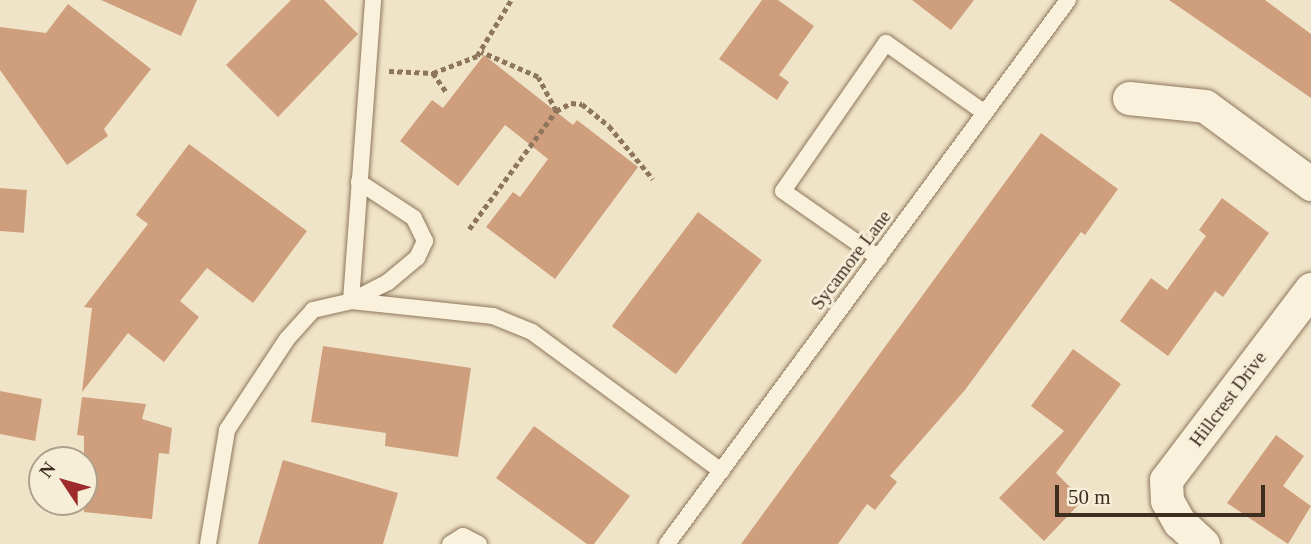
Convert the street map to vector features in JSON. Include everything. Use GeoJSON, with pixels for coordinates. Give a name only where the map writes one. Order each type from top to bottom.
{"type":"FeatureCollection","features":[{"type":"Feature","properties":{"kind":"street"},"geometry":{"type":"LineString","coordinates":[[1129,98],[1205,106],[1311,184]]}},
{"type":"Feature","properties":{"kind":"street","name":"Hillcrest Drive"},"geometry":{"type":"LineString","coordinates":[[1203,544],[1178,522],[1167,500],[1166,480],[1311,289]]}},
{"type":"Feature","properties":{"kind":"lane"},"geometry":{"type":"LineString","coordinates":[[351,301],[373,0]]}},
{"type":"Feature","properties":{"kind":"lane","name":"Sycamore Lane"},"geometry":{"type":"LineString","coordinates":[[667,544],[1069,0]]}},
{"type":"Feature","properties":{"kind":"lane"},"geometry":{"type":"LineString","coordinates":[[878,258],[783,191],[886,43],[985,113]]}},
{"type":"Feature","properties":{"kind":"lane"},"geometry":{"type":"LineString","coordinates":[[208,544],[227,430],[287,339],[313,310],[351,301],[388,282],[417,258],[425,240],[414,218],[359,181]]}},
{"type":"Feature","properties":{"kind":"lane"},"geometry":{"type":"LineString","coordinates":[[351,301],[493,316],[532,332],[720,471]]}},
{"type":"Feature","properties":{"kind":"lane"},"geometry":{"type":"LineString","coordinates":[[450,544],[463,536],[479,544]]}},
{"type":"Feature","properties":{"kind":"path"},"geometry":{"type":"LineString","coordinates":[[368,71],[433,73],[481,52],[512,0]]}},
{"type":"Feature","properties":{"kind":"path"},"geometry":{"type":"LineString","coordinates":[[481,52],[538,77],[556,111]]}},
{"type":"Feature","properties":{"kind":"path"},"geometry":{"type":"LineString","coordinates":[[433,73],[447,93]]}},
{"type":"Feature","properties":{"kind":"path"},"geometry":{"type":"LineString","coordinates":[[469,229],[556,111],[571,103],[582,104],[609,125],[653,179]]}},
{"type":"Feature","properties":{"kind":"building"},"geometry":{"type":"Polygon","coordinates":[[[101,0],[197,0],[181,36],[101,0]]]}},
{"type":"Feature","properties":{"kind":"building"},"geometry":{"type":"Polygon","coordinates":[[[291,0],[324,0],[358,34],[278,117],[226,65],[291,0]]]}},
{"type":"Feature","properties":{"kind":"building"},"geometry":{"type":"Polygon","coordinates":[[[762,0],[778,0],[814,26],[779,75],[789,82],[777,100],[719,59],[762,0]]]}},
{"type":"Feature","properties":{"kind":"building"},"geometry":{"type":"Polygon","coordinates":[[[912,0],[974,0],[951,30],[912,0]]]}},
{"type":"Feature","properties":{"kind":"building"},"geometry":{"type":"Polygon","coordinates":[[[1169,0],[1265,0],[1311,34],[1311,98],[1169,0]]]}},
{"type":"Feature","properties":{"kind":"building"},"geometry":{"type":"Polygon","coordinates":[[[68,4],[151,69],[104,129],[108,136],[67,165],[0,70],[0,27],[46,33],[68,4]]]}},
{"type":"Feature","properties":{"kind":"building"},"geometry":{"type":"Polygon","coordinates":[[[484,55],[573,125],[577,120],[638,167],[555,279],[486,227],[513,192],[520,197],[548,159],[505,125],[458,186],[400,141],[432,100],[443,108],[484,55]]]}},
{"type":"Feature","properties":{"kind":"building"},"geometry":{"type":"Polygon","coordinates":[[[1041,133],[1118,189],[1085,235],[1081,232],[965,390],[890,476],[897,482],[875,510],[867,504],[838,544],[741,544],[1041,133]]]}},
{"type":"Feature","properties":{"kind":"building"},"geometry":{"type":"Polygon","coordinates":[[[189,144],[307,231],[253,303],[207,268],[180,301],[199,317],[164,362],[128,333],[82,392],[92,308],[84,307],[148,224],[136,215],[189,144]]]}},
{"type":"Feature","properties":{"kind":"building"},"geometry":{"type":"Polygon","coordinates":[[[0,188],[27,190],[24,233],[0,231],[0,188]]]}},
{"type":"Feature","properties":{"kind":"building"},"geometry":{"type":"Polygon","coordinates":[[[1222,198],[1269,233],[1223,297],[1215,291],[1168,356],[1120,321],[1151,278],[1167,290],[1206,236],[1199,230],[1222,198]]]}},
{"type":"Feature","properties":{"kind":"building"},"geometry":{"type":"Polygon","coordinates":[[[698,212],[762,260],[676,374],[612,326],[698,212]]]}},
{"type":"Feature","properties":{"kind":"building"},"geometry":{"type":"Polygon","coordinates":[[[323,346],[471,368],[458,457],[385,446],[386,433],[311,422],[323,346]]]}},
{"type":"Feature","properties":{"kind":"building"},"geometry":{"type":"Polygon","coordinates":[[[1073,349],[1121,384],[1056,473],[1083,500],[1044,541],[999,498],[1064,431],[1031,406],[1073,349]]]}},
{"type":"Feature","properties":{"kind":"building"},"geometry":{"type":"Polygon","coordinates":[[[0,391],[42,399],[35,441],[0,434],[0,391]]]}},
{"type":"Feature","properties":{"kind":"building"},"geometry":{"type":"Polygon","coordinates":[[[82,397],[146,404],[142,419],[172,428],[169,454],[159,453],[152,519],[98,513],[98,446],[84,446],[84,436],[77,435],[82,397]]]}},
{"type":"Feature","properties":{"kind":"building"},"geometry":{"type":"Polygon","coordinates":[[[534,426],[630,496],[594,544],[587,544],[496,478],[534,426]]]}},
{"type":"Feature","properties":{"kind":"building"},"geometry":{"type":"Polygon","coordinates":[[[1276,435],[1304,456],[1283,486],[1311,506],[1288,544],[1227,503],[1276,435]]]}},
{"type":"Feature","properties":{"kind":"building"},"geometry":{"type":"Polygon","coordinates":[[[283,460],[398,493],[383,544],[258,544],[283,460]]]}}]}
